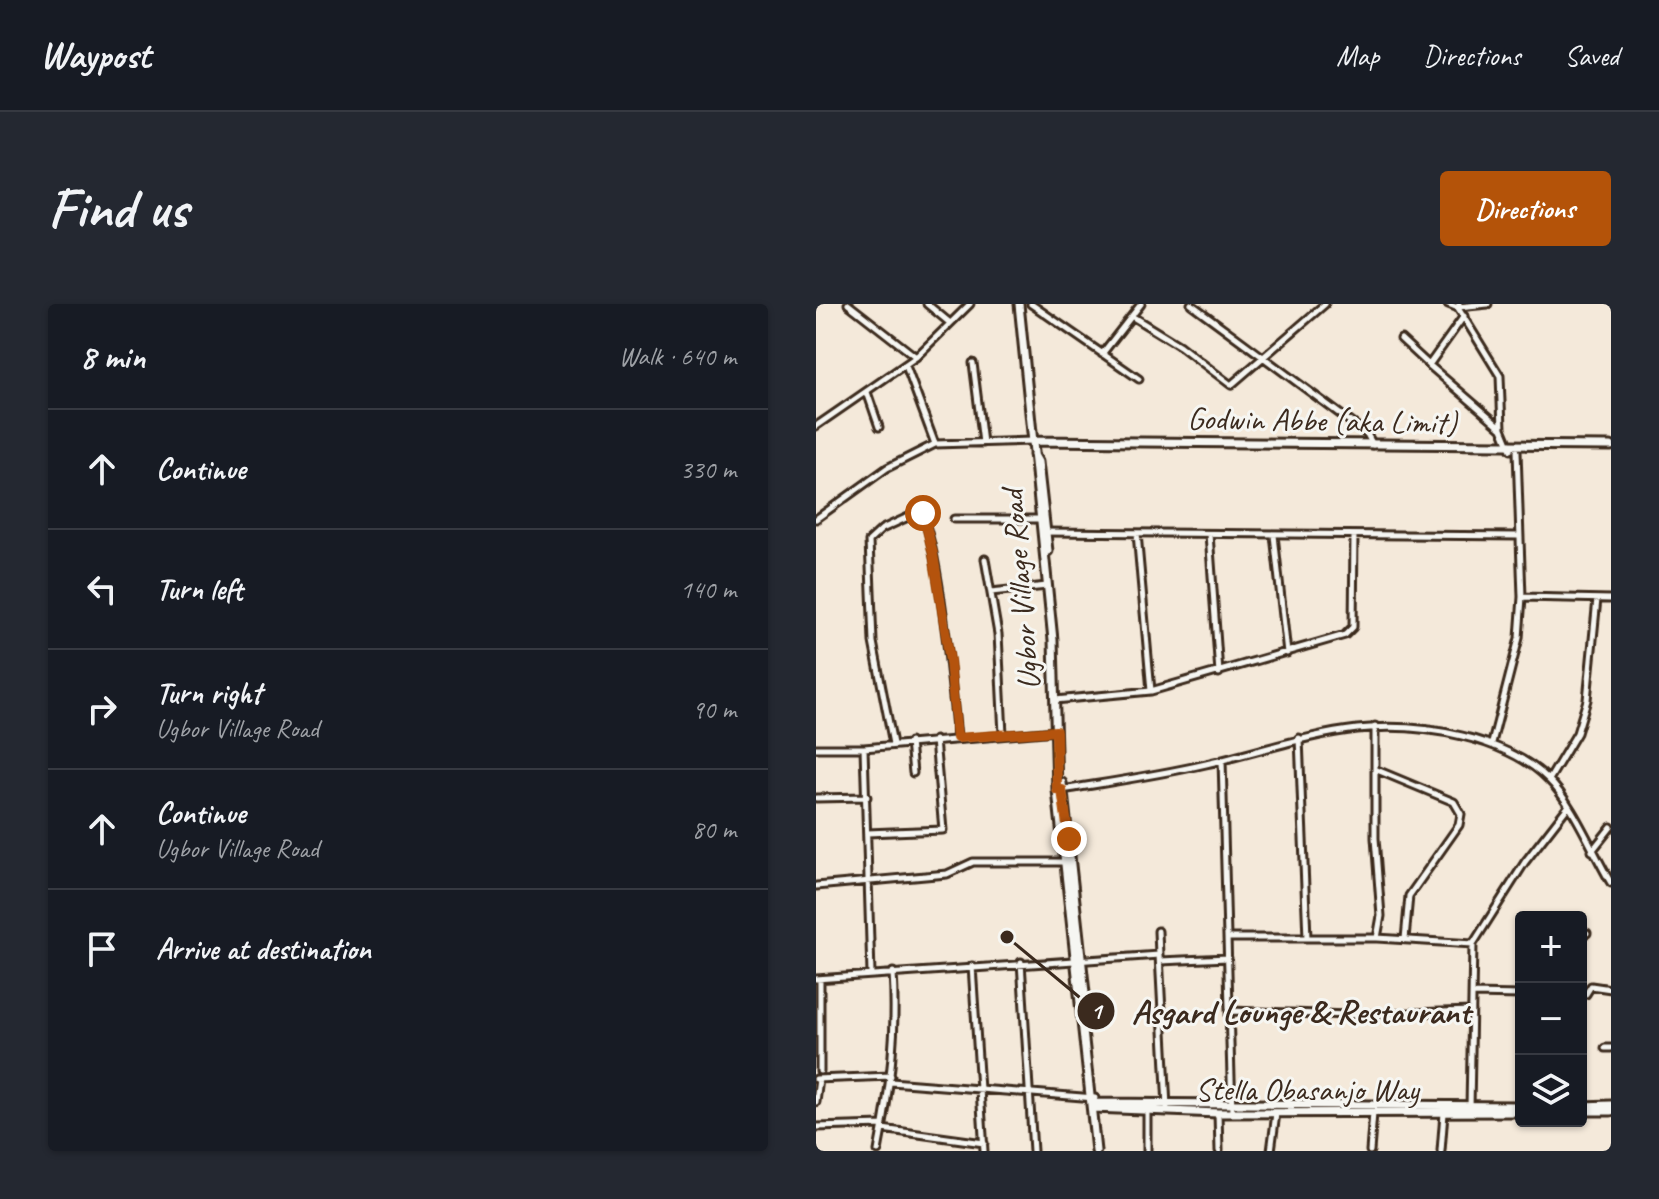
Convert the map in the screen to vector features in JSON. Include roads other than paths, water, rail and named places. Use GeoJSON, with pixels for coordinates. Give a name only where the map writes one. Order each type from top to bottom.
{"type":"FeatureCollection","features":[{"type":"Feature","properties":{"kind":"street"},"geometry":{"type":"LineString","coordinates":[[848,304],[916,357]]}},
{"type":"Feature","properties":{"kind":"street"},"geometry":{"type":"LineString","coordinates":[[927,304],[950,323]]}},
{"type":"Feature","properties":{"kind":"street"},"geometry":{"type":"LineString","coordinates":[[816,425],[906,366],[970,304]]}},
{"type":"Feature","properties":{"kind":"street","name":"Ugbor Village Road"},"geometry":{"type":"LineString","coordinates":[[1019,304],[1040,519],[1044,532],[1058,700],[1056,731],[1064,862],[1079,959]]}},
{"type":"Feature","properties":{"kind":"street"},"geometry":{"type":"LineString","coordinates":[[1031,304],[1139,379]]}},
{"type":"Feature","properties":{"kind":"street"},"geometry":{"type":"LineString","coordinates":[[1102,354],[1141,304]]}},
{"type":"Feature","properties":{"kind":"street"},"geometry":{"type":"LineString","coordinates":[[1191,304],[1367,434],[1373,445]]}},
{"type":"Feature","properties":{"kind":"street"},"geometry":{"type":"LineString","coordinates":[[1133,317],[1180,346],[1227,384],[1234,384],[1261,356],[1325,304]]}},
{"type":"Feature","properties":{"kind":"street"},"geometry":{"type":"LineString","coordinates":[[1448,304],[1458,307],[1488,304]]}},
{"type":"Feature","properties":{"kind":"street"},"geometry":{"type":"LineString","coordinates":[[1458,307],[1500,376],[1502,428],[1512,449],[1519,536],[1522,597],[1519,638],[1492,743]]}},
{"type":"Feature","properties":{"kind":"street"},"geometry":{"type":"LineString","coordinates":[[1429,365],[1464,316]]}},
{"type":"Feature","properties":{"kind":"street"},"geometry":{"type":"LineString","coordinates":[[1401,339],[1502,428]]}},
{"type":"Feature","properties":{"kind":"street"},"geometry":{"type":"LineString","coordinates":[[973,363],[983,443]]}},
{"type":"Feature","properties":{"kind":"street"},"geometry":{"type":"LineString","coordinates":[[906,366],[935,444]]}},
{"type":"Feature","properties":{"kind":"street"},"geometry":{"type":"LineString","coordinates":[[867,392],[879,427]]}},
{"type":"Feature","properties":{"kind":"street"},"geometry":{"type":"LineString","coordinates":[[816,519],[887,468],[935,444],[983,443],[1033,447]]}},
{"type":"Feature","properties":{"kind":"street","name":"Godwin Abbe (aka Limit)"},"geometry":{"type":"LineString","coordinates":[[1033,447],[1373,445],[1611,448]]}},
{"type":"Feature","properties":{"kind":"street","name":"Ugbor Village Road"},"geometry":{"type":"LineString","coordinates":[[1033,447],[1038,462],[1058,700],[1059,790],[1094,1103],[1096,1151]]}},
{"type":"Feature","properties":{"kind":"street"},"geometry":{"type":"LineString","coordinates":[[893,744],[873,642],[869,541],[882,529],[919,512],[925,517],[933,554],[957,738]]}},
{"type":"Feature","properties":{"kind":"street"},"geometry":{"type":"LineString","coordinates":[[954,519],[1040,519]]}},
{"type":"Feature","properties":{"kind":"street"},"geometry":{"type":"LineString","coordinates":[[1044,532],[1519,536]]}},
{"type":"Feature","properties":{"kind":"street"},"geometry":{"type":"LineString","coordinates":[[1137,532],[1151,691]]}},
{"type":"Feature","properties":{"kind":"street"},"geometry":{"type":"LineString","coordinates":[[1209,534],[1219,673]]}},
{"type":"Feature","properties":{"kind":"street"},"geometry":{"type":"LineString","coordinates":[[1274,535],[1287,653]]}},
{"type":"Feature","properties":{"kind":"street"},"geometry":{"type":"LineString","coordinates":[[1058,700],[1151,691],[1287,653],[1351,631],[1354,536]]}},
{"type":"Feature","properties":{"kind":"street"},"geometry":{"type":"LineString","coordinates":[[985,559],[998,634],[1003,735]]}},
{"type":"Feature","properties":{"kind":"street"},"geometry":{"type":"LineString","coordinates":[[991,592],[1047,586]]}},
{"type":"Feature","properties":{"kind":"street"},"geometry":{"type":"LineString","coordinates":[[1522,597],[1611,599]]}},
{"type":"Feature","properties":{"kind":"street"},"geometry":{"type":"LineString","coordinates":[[1549,780],[1577,733],[1587,700],[1597,599]]}},
{"type":"Feature","properties":{"kind":"street"},"geometry":{"type":"LineString","coordinates":[[1375,726],[1375,838],[1381,924],[1377,938]]}},
{"type":"Feature","properties":{"kind":"street"},"geometry":{"type":"LineString","coordinates":[[1059,790],[1222,760],[1299,738],[1375,726],[1432,729],[1492,743],[1549,780],[1611,883]]}},
{"type":"Feature","properties":{"kind":"street"},"geometry":{"type":"LineString","coordinates":[[816,748],[864,748],[1056,731]]}},
{"type":"Feature","properties":{"kind":"street"},"geometry":{"type":"LineString","coordinates":[[1299,738],[1307,938]]}},
{"type":"Feature","properties":{"kind":"street"},"geometry":{"type":"LineString","coordinates":[[867,833],[943,830],[935,740]]}},
{"type":"Feature","properties":{"kind":"street"},"geometry":{"type":"LineString","coordinates":[[910,742],[913,773]]}},
{"type":"Feature","properties":{"kind":"street"},"geometry":{"type":"LineString","coordinates":[[864,748],[871,974]]}},
{"type":"Feature","properties":{"kind":"street"},"geometry":{"type":"LineString","coordinates":[[1222,760],[1232,1109]]}},
{"type":"Feature","properties":{"kind":"street"},"geometry":{"type":"LineString","coordinates":[[1377,770],[1454,802],[1461,814],[1459,825],[1409,896],[1405,939]]}},
{"type":"Feature","properties":{"kind":"street"},"geometry":{"type":"LineString","coordinates":[[816,798],[867,797]]}},
{"type":"Feature","properties":{"kind":"street"},"geometry":{"type":"LineString","coordinates":[[1470,1109],[1473,944],[1525,862],[1567,808]]}},
{"type":"Feature","properties":{"kind":"street"},"geometry":{"type":"LineString","coordinates":[[1592,851],[1611,827]]}},
{"type":"Feature","properties":{"kind":"street"},"geometry":{"type":"LineString","coordinates":[[816,886],[947,874],[973,862],[1064,862]]}},
{"type":"Feature","properties":{"kind":"street"},"geometry":{"type":"LineString","coordinates":[[1158,931],[1167,1108],[1470,1109],[1515,1106]]}},
{"type":"Feature","properties":{"kind":"street"},"geometry":{"type":"LineString","coordinates":[[1227,938],[1377,938],[1473,944]]}},
{"type":"Feature","properties":{"kind":"street"},"geometry":{"type":"LineString","coordinates":[[820,1071],[818,979],[1079,959],[1228,958]]}},
{"type":"Feature","properties":{"kind":"street"},"geometry":{"type":"LineString","coordinates":[[1021,962],[1033,1151]]}},
{"type":"Feature","properties":{"kind":"street"},"geometry":{"type":"LineString","coordinates":[[972,966],[984,1151]]}},
{"type":"Feature","properties":{"kind":"street"},"geometry":{"type":"LineString","coordinates":[[878,1151],[891,1079],[896,1021],[893,972]]}},
{"type":"Feature","properties":{"kind":"street"},"geometry":{"type":"LineString","coordinates":[[1587,992],[1591,986],[1611,989]]}},
{"type":"Feature","properties":{"kind":"street"},"geometry":{"type":"LineString","coordinates":[[1472,994],[1515,995]]}},
{"type":"Feature","properties":{"kind":"street"},"geometry":{"type":"LineString","coordinates":[[1230,1011],[1350,1015],[1472,1011]]}},
{"type":"Feature","properties":{"kind":"street"},"geometry":{"type":"LineString","coordinates":[[816,1102],[818,1079],[891,1079],[979,1090],[1028,1091],[1094,1103]]}},
{"type":"Feature","properties":{"kind":"street","name":"Stella Obasanjo Way"},"geometry":{"type":"LineString","coordinates":[[1094,1103],[1218,1113],[1232,1109],[1276,1113],[1444,1113],[1470,1109],[1515,1112]]}},
{"type":"Feature","properties":{"kind":"street"},"geometry":{"type":"LineString","coordinates":[[1147,1108],[1147,1151]]}},
{"type":"Feature","properties":{"kind":"street"},"geometry":{"type":"LineString","coordinates":[[1587,1108],[1611,1108]]}},
{"type":"Feature","properties":{"kind":"street"},"geometry":{"type":"LineString","coordinates":[[1218,1113],[1219,1151]]}},
{"type":"Feature","properties":{"kind":"street"},"geometry":{"type":"LineString","coordinates":[[1271,1151],[1276,1113]]}},
{"type":"Feature","properties":{"kind":"street"},"geometry":{"type":"LineString","coordinates":[[1370,1151],[1373,1113]]}},
{"type":"Feature","properties":{"kind":"street"},"geometry":{"type":"LineString","coordinates":[[1441,1151],[1444,1113]]}},
{"type":"Feature","properties":{"kind":"street"},"geometry":{"type":"LineString","coordinates":[[816,1127],[883,1127],[984,1143]]}},
{"type":"Feature","properties":{"kind":"place","name":"Asgard Lounge & Restaurant"},"geometry":{"type":"Point","coordinates":[1007,937]}}]}
